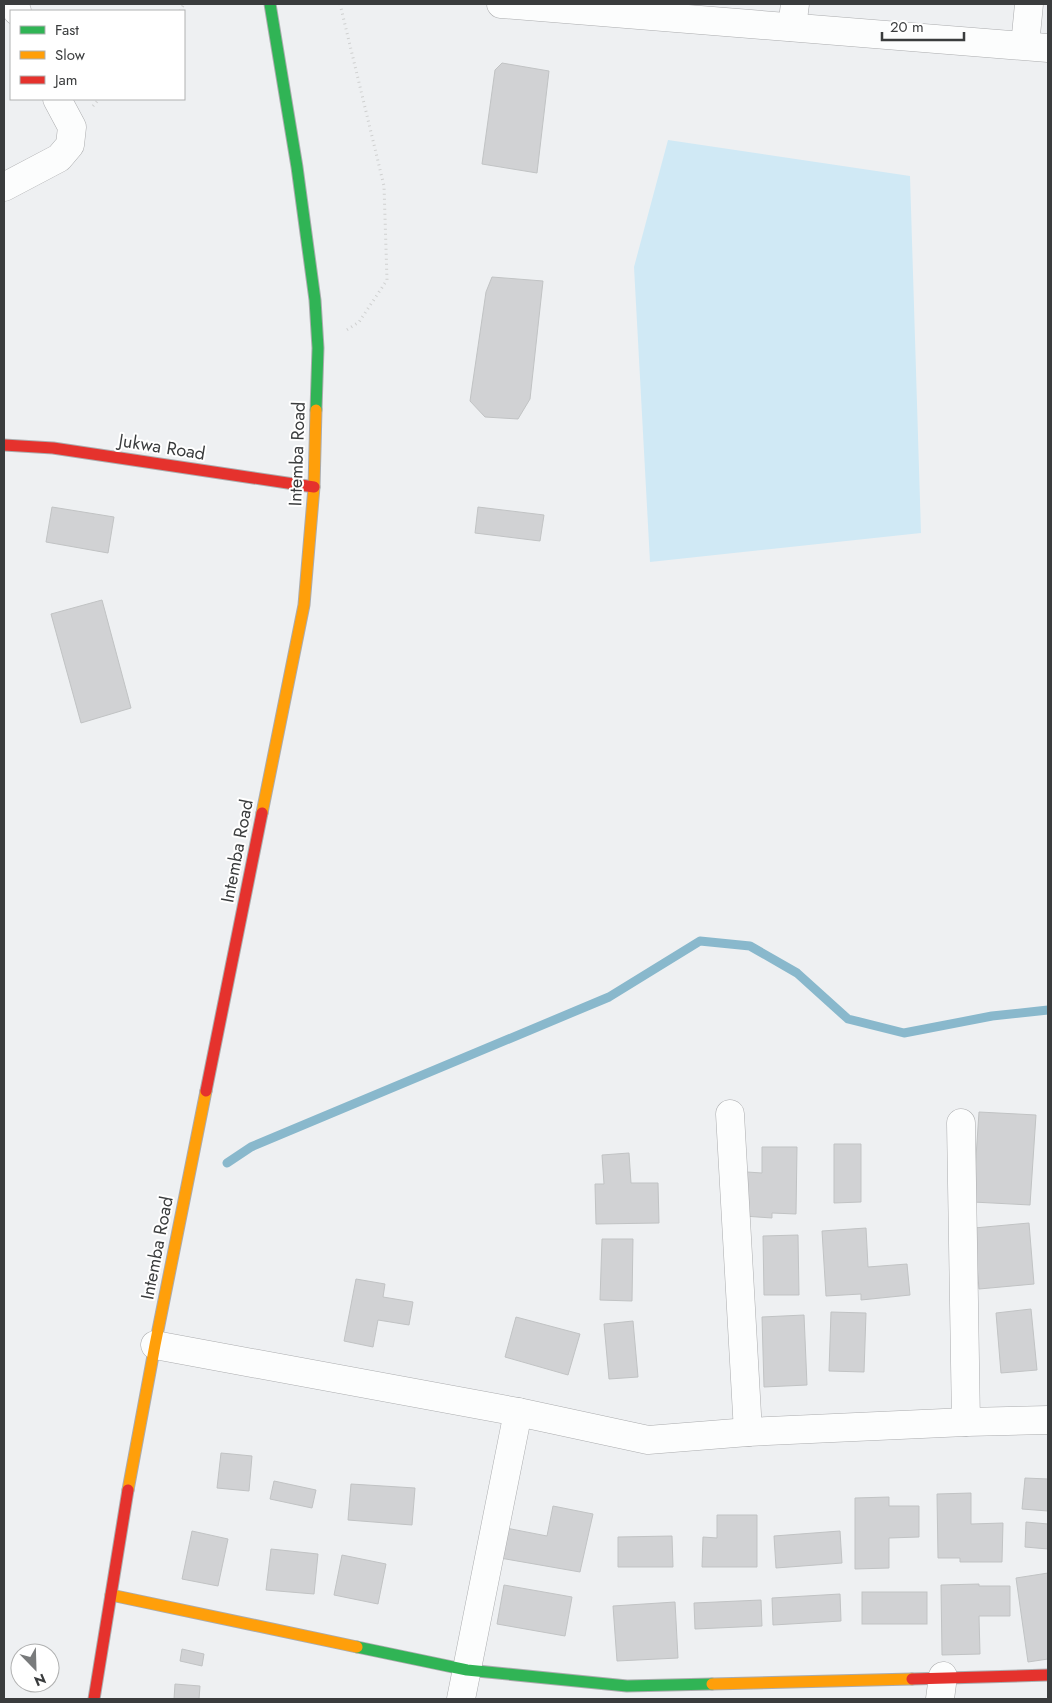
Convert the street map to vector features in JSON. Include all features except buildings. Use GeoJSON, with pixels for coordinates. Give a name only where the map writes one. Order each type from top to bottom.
{"type":"FeatureCollection","features":[{"type":"Feature","properties":{"kind":"street","name":"Intemba Road"},"geometry":{"type":"LineString","coordinates":[[94,1699],[155,1346],[304,605],[314,487],[318,348],[315,300],[297,167],[270,4]]}},
{"type":"Feature","properties":{"kind":"street"},"geometry":{"type":"LineString","coordinates":[[501,4],[794,15],[1037,47],[1029,4]]}},
{"type":"Feature","properties":{"kind":"street"},"geometry":{"type":"LineString","coordinates":[[4,187],[59,158],[70,145],[72,127],[58,100]]}},
{"type":"Feature","properties":{"kind":"street","name":"Jukwa Road"},"geometry":{"type":"LineString","coordinates":[[4,445],[53,448],[314,487]]}},
{"type":"Feature","properties":{"kind":"street"},"geometry":{"type":"LineString","coordinates":[[730,1114],[748,1432]]}},
{"type":"Feature","properties":{"kind":"street"},"geometry":{"type":"LineString","coordinates":[[961,1123],[966,1422]]}},
{"type":"Feature","properties":{"kind":"street"},"geometry":{"type":"LineString","coordinates":[[155,1346],[518,1412],[648,1440],[748,1432],[1048,1420]]}},
{"type":"Feature","properties":{"kind":"street"},"geometry":{"type":"LineString","coordinates":[[461,1699],[518,1412]]}},
{"type":"Feature","properties":{"kind":"street"},"geometry":{"type":"LineString","coordinates":[[111,1595],[467,1670],[628,1686],[703,1691],[941,1688],[1048,1675]]}},
{"type":"Feature","properties":{"kind":"path"},"geometry":{"type":"LineString","coordinates":[[318,348],[359,322],[387,280],[384,186],[340,4]]}},
{"type":"Feature","properties":{"kind":"shaded area"},"geometry":{"type":"Polygon","coordinates":[[[668,140],[910,176],[921,533],[650,562],[634,267],[668,140]]]}},
{"type":"Feature","properties":{"kind":"waterway"},"geometry":{"type":"LineString","coordinates":[[227,1163],[251,1147],[609,997],[700,941],[750,946],[797,973],[848,1019],[904,1033],[992,1016],[1048,1010]]}},
{"type":"Feature","properties":{"kind":"traffic: fast"},"geometry":{"type":"LineString","coordinates":[[270,4],[297,167],[315,300],[318,348],[316,410]]}},
{"type":"Feature","properties":{"kind":"traffic: fast"},"geometry":{"type":"LineString","coordinates":[[357,1647],[467,1670],[627,1686],[712,1684]]}},
{"type":"Feature","properties":{"kind":"traffic: slow"},"geometry":{"type":"LineString","coordinates":[[262,813],[304,605],[314,487],[316,410]]}},
{"type":"Feature","properties":{"kind":"traffic: slow"},"geometry":{"type":"LineString","coordinates":[[128,1490],[206,1091]]}},
{"type":"Feature","properties":{"kind":"traffic: slow"},"geometry":{"type":"LineString","coordinates":[[111,1595],[357,1647]]}},
{"type":"Feature","properties":{"kind":"traffic: slow"},"geometry":{"type":"LineString","coordinates":[[712,1684],[912,1679]]}},
{"type":"Feature","properties":{"kind":"traffic: jam"},"geometry":{"type":"LineString","coordinates":[[4,445],[53,448],[314,487]]}},
{"type":"Feature","properties":{"kind":"traffic: jam"},"geometry":{"type":"LineString","coordinates":[[206,1091],[262,813]]}},
{"type":"Feature","properties":{"kind":"traffic: jam"},"geometry":{"type":"LineString","coordinates":[[94,1699],[128,1490]]}},
{"type":"Feature","properties":{"kind":"traffic: jam"},"geometry":{"type":"LineString","coordinates":[[912,1679],[1048,1675]]}}]}
